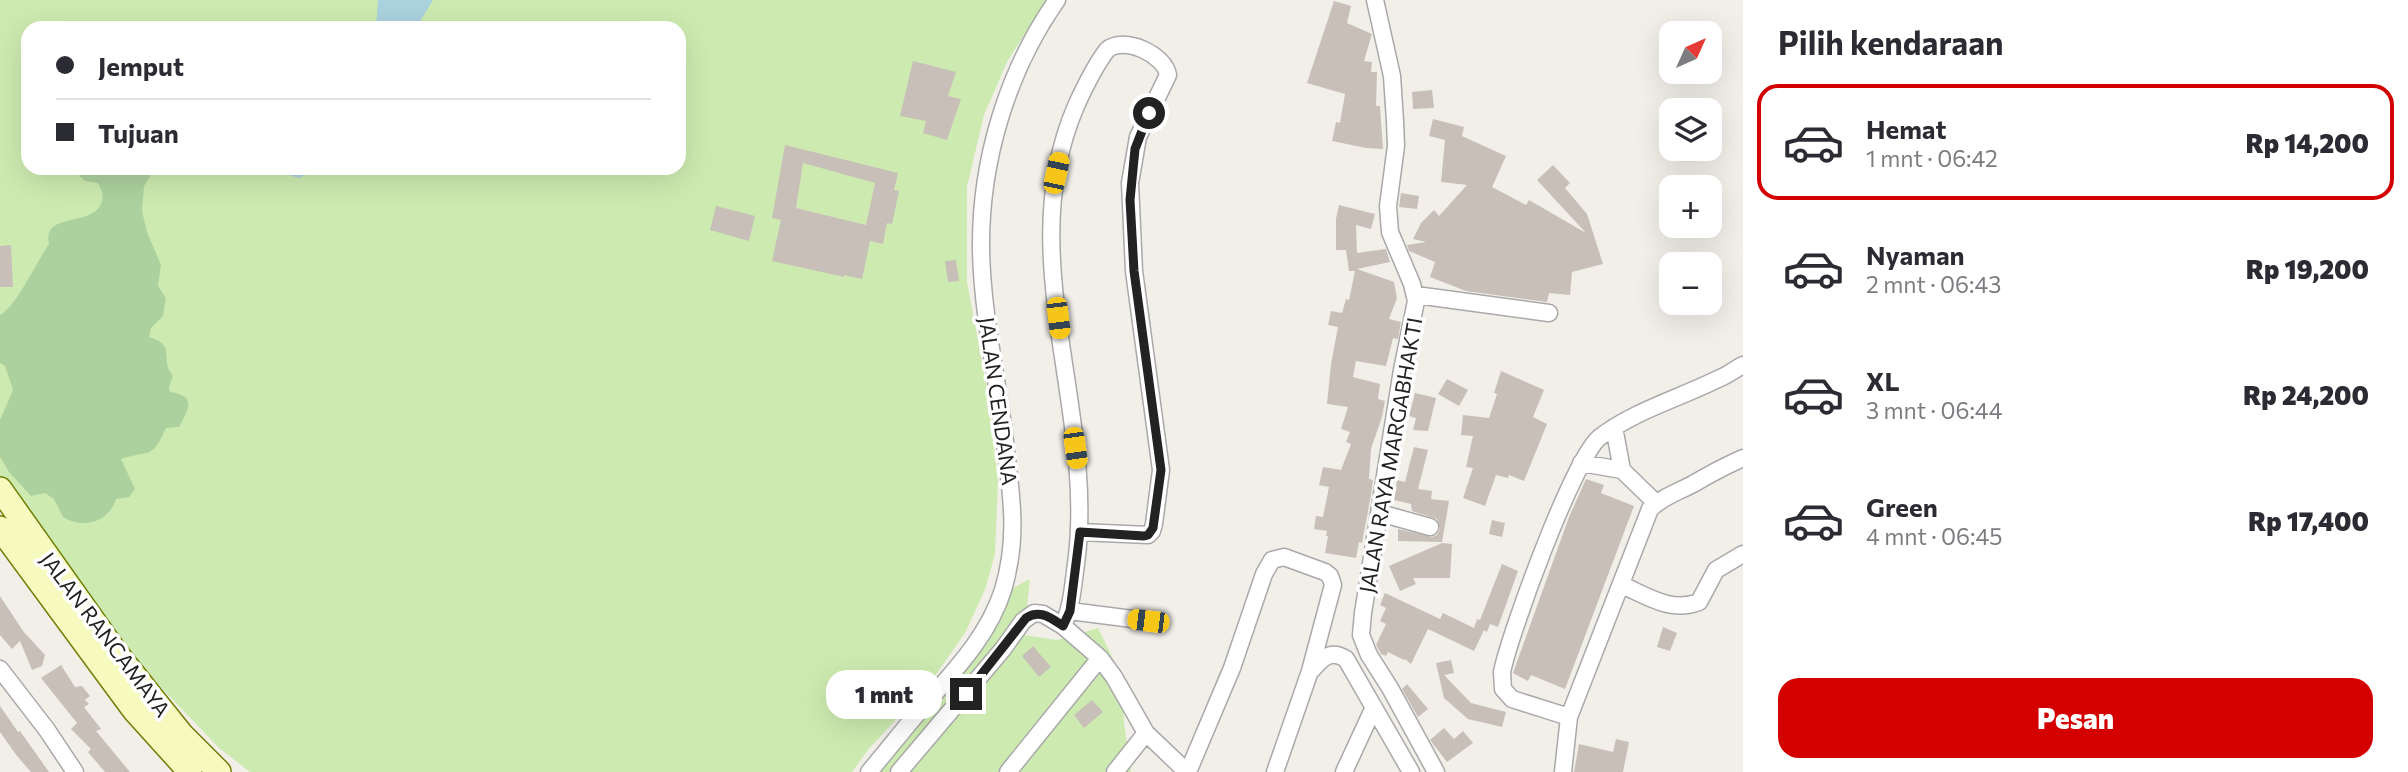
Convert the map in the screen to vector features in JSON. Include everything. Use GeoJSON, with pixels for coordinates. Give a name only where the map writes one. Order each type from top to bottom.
{"type":"FeatureCollection","features":[{"type":"Feature","properties":{"kind":"street","name":"JALAN CENDANA"},"geometry":{"type":"LineString","coordinates":[[869,772],[961,664],[986,626],[1004,587],[1011,551],[1013,501],[982,270],[984,199],[1000,118],[1030,47],[1057,0]]}},
{"type":"Feature","properties":{"kind":"street","name":"JALAN RAYA MARGABHAKTI"},"geometry":{"type":"LineString","coordinates":[[1375,0],[1392,76],[1395,121],[1396,146],[1388,206],[1390,232],[1416,295],[1363,613],[1362,635],[1369,655],[1436,772]]}},
{"type":"Feature","properties":{"kind":"street"},"geometry":{"type":"LineString","coordinates":[[1080,532],[1148,535],[1153,528],[1161,470],[1134,271],[1130,183],[1138,137],[1168,75],[1159,58],[1125,43],[1112,45],[1107,50],[1081,95],[1061,148],[1051,204],[1051,257],[1078,465],[1080,532],[1067,618],[1114,677],[1146,733],[1187,772],[1232,668],[1264,574],[1272,560],[1284,557],[1325,572],[1333,580],[1333,592],[1310,671],[1275,772]]}},
{"type":"Feature","properties":{"kind":"street"},"geometry":{"type":"LineString","coordinates":[[1416,295],[1549,313]]}},
{"type":"Feature","properties":{"kind":"street"},"geometry":{"type":"LineString","coordinates":[[1569,717],[1512,699],[1503,689],[1502,672],[1542,554],[1581,463],[1594,442],[1632,416],[1723,377],[1743,365]]}},
{"type":"Feature","properties":{"kind":"street"},"geometry":{"type":"LineString","coordinates":[[1614,427],[1622,470]]}},
{"type":"Feature","properties":{"kind":"street"},"geometry":{"type":"LineString","coordinates":[[1563,772],[1569,717],[1583,687],[1600,635],[1650,509],[1709,473],[1743,458]]}},
{"type":"Feature","properties":{"kind":"street"},"geometry":{"type":"LineString","coordinates":[[1581,463],[1622,470],[1656,503]]}},
{"type":"Feature","properties":{"kind":"street","name":"JALAN RANCAMAYA"},"geometry":{"type":"LineString","coordinates":[[0,489],[117,654],[142,703],[182,735],[219,772]]}},
{"type":"Feature","properties":{"kind":"street"},"geometry":{"type":"LineString","coordinates":[[1380,513],[1430,527]]}},
{"type":"Feature","properties":{"kind":"street","name":"JALAN RANCAMAYA"},"geometry":{"type":"LineString","coordinates":[[0,528],[142,703],[190,772]]}},
{"type":"Feature","properties":{"kind":"street"},"geometry":{"type":"LineString","coordinates":[[1622,584],[1672,607],[1684,607],[1699,602],[1716,570],[1743,554]]}},
{"type":"Feature","properties":{"kind":"street"},"geometry":{"type":"LineString","coordinates":[[899,772],[1026,618],[1043,614],[1067,618],[1148,621]]}},
{"type":"Feature","properties":{"kind":"street"},"geometry":{"type":"LineString","coordinates":[[1310,671],[1330,654],[1343,656],[1355,671],[1411,772]]}},
{"type":"Feature","properties":{"kind":"street"},"geometry":{"type":"LineString","coordinates":[[1008,772],[1100,658]]}},
{"type":"Feature","properties":{"kind":"street"},"geometry":{"type":"LineString","coordinates":[[0,669],[75,772]]}},
{"type":"Feature","properties":{"kind":"street"},"geometry":{"type":"LineString","coordinates":[[1344,772],[1374,707]]}},
{"type":"Feature","properties":{"kind":"street"},"geometry":{"type":"LineString","coordinates":[[1115,772],[1146,733]]}},
{"type":"Feature","properties":{"kind":"green space"},"geometry":{"type":"Polygon","coordinates":[[[0,0],[1046,0],[1007,62],[984,115],[967,187],[967,282],[986,383],[998,481],[995,554],[985,590],[965,633],[932,680],[868,750],[852,772],[250,772],[219,748],[132,657],[0,475],[0,0]]]}},
{"type":"Feature","properties":{"kind":"green space"},"geometry":{"type":"Polygon","coordinates":[[[79,175],[151,175],[144,186],[142,211],[147,232],[161,265],[158,286],[166,298],[163,316],[151,328],[149,337],[163,344],[165,348],[167,364],[173,376],[170,392],[184,397],[188,400],[188,405],[179,427],[166,428],[153,450],[121,459],[135,489],[129,497],[116,499],[107,514],[94,522],[78,523],[63,517],[54,499],[45,493],[31,496],[9,472],[0,457],[0,420],[13,390],[5,366],[0,363],[0,315],[13,303],[26,283],[49,244],[48,236],[53,227],[89,215],[101,204],[102,194],[98,183],[85,181],[79,175]]]}},
{"type":"Feature","properties":{"kind":"green space"},"geometry":{"type":"Polygon","coordinates":[[[1030,579],[1024,635],[1057,640],[1098,628],[1121,675],[1131,772],[872,772],[1005,592],[1030,579]]]}},
{"type":"Feature","properties":{"kind":"water"},"geometry":{"type":"Polygon","coordinates":[[[378,0],[433,0],[420,21],[376,21],[378,0]]]}},
{"type":"Feature","properties":{"kind":"building"},"geometry":{"type":"Polygon","coordinates":[[[1334,1],[1351,6],[1347,23],[1372,34],[1364,61],[1372,62],[1371,72],[1377,72],[1376,106],[1380,106],[1383,149],[1332,141],[1336,122],[1340,123],[1345,94],[1307,83],[1334,1]]]}},
{"type":"Feature","properties":{"kind":"building"},"geometry":{"type":"Polygon","coordinates":[[[913,61],[956,72],[948,96],[961,99],[947,140],[923,133],[926,121],[900,116],[913,61]]]}},
{"type":"Feature","properties":{"kind":"building"},"geometry":{"type":"Polygon","coordinates":[[[1432,90],[1434,108],[1413,109],[1412,92],[1432,90]]]}},
{"type":"Feature","properties":{"kind":"building"},"geometry":{"type":"Polygon","coordinates":[[[1433,119],[1464,127],[1462,136],[1506,156],[1492,187],[1526,205],[1529,200],[1586,233],[1537,180],[1553,165],[1570,183],[1565,188],[1587,214],[1603,264],[1572,272],[1570,295],[1549,293],[1547,302],[1466,291],[1430,277],[1435,262],[1409,251],[1407,245],[1426,242],[1413,239],[1421,223],[1434,210],[1439,216],[1467,185],[1441,182],[1445,140],[1429,136],[1433,119]]]}},
{"type":"Feature","properties":{"kind":"building"},"geometry":{"type":"Polygon","coordinates":[[[785,145],[898,173],[894,190],[899,191],[892,224],[887,223],[883,244],[870,241],[862,279],[772,261],[781,220],[772,218],[785,145]],[[803,163],[796,208],[866,225],[875,183],[803,163]]]}},
{"type":"Feature","properties":{"kind":"building"},"geometry":{"type":"Polygon","coordinates":[[[1401,193],[1419,196],[1417,209],[1399,207],[1401,193]]]}},
{"type":"Feature","properties":{"kind":"building"},"geometry":{"type":"Polygon","coordinates":[[[1339,205],[1375,214],[1371,229],[1356,225],[1357,253],[1386,249],[1390,262],[1357,269],[1394,282],[1397,298],[1389,319],[1401,322],[1398,339],[1393,338],[1386,366],[1356,361],[1353,377],[1380,384],[1378,399],[1385,401],[1371,449],[1371,495],[1362,543],[1359,542],[1356,558],[1325,553],[1327,531],[1314,529],[1316,516],[1323,517],[1329,487],[1319,485],[1323,467],[1341,470],[1351,444],[1346,442],[1350,432],[1341,429],[1348,407],[1327,404],[1338,327],[1328,325],[1331,311],[1342,313],[1346,299],[1349,300],[1355,271],[1349,271],[1346,250],[1336,250],[1339,205]]]}},
{"type":"Feature","properties":{"kind":"building"},"geometry":{"type":"Polygon","coordinates":[[[716,206],[755,216],[749,241],[710,230],[716,206]]]}},
{"type":"Feature","properties":{"kind":"building"},"geometry":{"type":"Polygon","coordinates":[[[11,245],[13,287],[0,287],[0,246],[11,245]]]}},
{"type":"Feature","properties":{"kind":"building"},"geometry":{"type":"Polygon","coordinates":[[[956,260],[959,281],[948,282],[945,261],[956,260]]]}},
{"type":"Feature","properties":{"kind":"building"},"geometry":{"type":"Polygon","coordinates":[[[1501,371],[1544,390],[1533,417],[1547,424],[1524,481],[1509,475],[1508,478],[1496,475],[1485,506],[1463,498],[1473,468],[1466,467],[1473,436],[1461,435],[1463,415],[1489,418],[1501,371]]]}},
{"type":"Feature","properties":{"kind":"building"},"geometry":{"type":"Polygon","coordinates":[[[1447,379],[1468,390],[1459,406],[1438,394],[1447,379]]]}},
{"type":"Feature","properties":{"kind":"building"},"geometry":{"type":"Polygon","coordinates":[[[1415,393],[1436,398],[1428,431],[1413,430],[1416,418],[1409,416],[1415,393]]]}},
{"type":"Feature","properties":{"kind":"building"},"geometry":{"type":"Polygon","coordinates":[[[1414,447],[1428,450],[1418,489],[1432,491],[1431,499],[1449,501],[1442,542],[1398,541],[1398,529],[1432,537],[1437,535],[1440,529],[1437,519],[1412,511],[1411,504],[1394,500],[1397,480],[1405,482],[1414,447]]]}},
{"type":"Feature","properties":{"kind":"building"},"geometry":{"type":"Polygon","coordinates":[[[1586,479],[1604,485],[1601,493],[1634,506],[1565,689],[1531,675],[1528,681],[1513,673],[1569,517],[1586,479]]]}},
{"type":"Feature","properties":{"kind":"building"},"geometry":{"type":"Polygon","coordinates":[[[1492,520],[1505,523],[1502,537],[1489,534],[1492,520]]]}},
{"type":"Feature","properties":{"kind":"building"},"geometry":{"type":"Polygon","coordinates":[[[1442,543],[1452,544],[1450,578],[1413,578],[1416,584],[1400,591],[1389,566],[1442,543]]]}},
{"type":"Feature","properties":{"kind":"building"},"geometry":{"type":"Polygon","coordinates":[[[1502,564],[1518,571],[1498,627],[1490,624],[1487,632],[1484,630],[1474,651],[1428,629],[1411,664],[1388,652],[1386,656],[1381,654],[1376,645],[1386,624],[1380,621],[1386,608],[1380,605],[1385,593],[1440,619],[1443,613],[1474,628],[1477,619],[1480,620],[1502,564]]]}},
{"type":"Feature","properties":{"kind":"building"},"geometry":{"type":"Polygon","coordinates":[[[0,596],[23,631],[45,655],[42,666],[32,670],[20,641],[12,649],[0,635],[0,596]]]}},
{"type":"Feature","properties":{"kind":"building"},"geometry":{"type":"Polygon","coordinates":[[[1663,627],[1677,633],[1670,651],[1657,647],[1663,627]]]}},
{"type":"Feature","properties":{"kind":"building"},"geometry":{"type":"Polygon","coordinates":[[[1033,646],[1051,667],[1039,677],[1022,656],[1033,646]]]}},
{"type":"Feature","properties":{"kind":"building"},"geometry":{"type":"Polygon","coordinates":[[[1451,660],[1454,673],[1444,675],[1471,703],[1506,712],[1502,727],[1468,719],[1444,698],[1436,663],[1451,660]]]}},
{"type":"Feature","properties":{"kind":"building"},"geometry":{"type":"Polygon","coordinates":[[[61,665],[75,687],[82,686],[90,696],[85,700],[89,704],[84,707],[101,729],[96,731],[130,772],[105,772],[88,752],[91,749],[71,729],[77,723],[41,678],[61,665]]]}},
{"type":"Feature","properties":{"kind":"building"},"geometry":{"type":"Polygon","coordinates":[[[1407,684],[1428,709],[1418,717],[1402,689],[1407,684]]]}},
{"type":"Feature","properties":{"kind":"building"},"geometry":{"type":"Polygon","coordinates":[[[1092,700],[1103,712],[1084,728],[1074,715],[1092,700]]]}},
{"type":"Feature","properties":{"kind":"building"},"geometry":{"type":"Polygon","coordinates":[[[0,706],[49,772],[31,772],[17,756],[0,732],[0,706]]]}},
{"type":"Feature","properties":{"kind":"building"},"geometry":{"type":"Polygon","coordinates":[[[1444,728],[1454,739],[1463,731],[1473,743],[1447,762],[1430,740],[1444,728]]]}},
{"type":"Feature","properties":{"kind":"building"},"geometry":{"type":"Polygon","coordinates":[[[1616,739],[1629,742],[1623,772],[1574,772],[1579,744],[1613,752],[1616,739]]]}},
{"type":"Feature","properties":{"kind":"route"},"geometry":{"type":"LineString","coordinates":[[966,694],[1030,615],[1043,614],[1063,626],[1070,611],[1080,532],[1144,536],[1153,528],[1161,470],[1134,271],[1130,200],[1135,149],[1149,113]]}}]}
